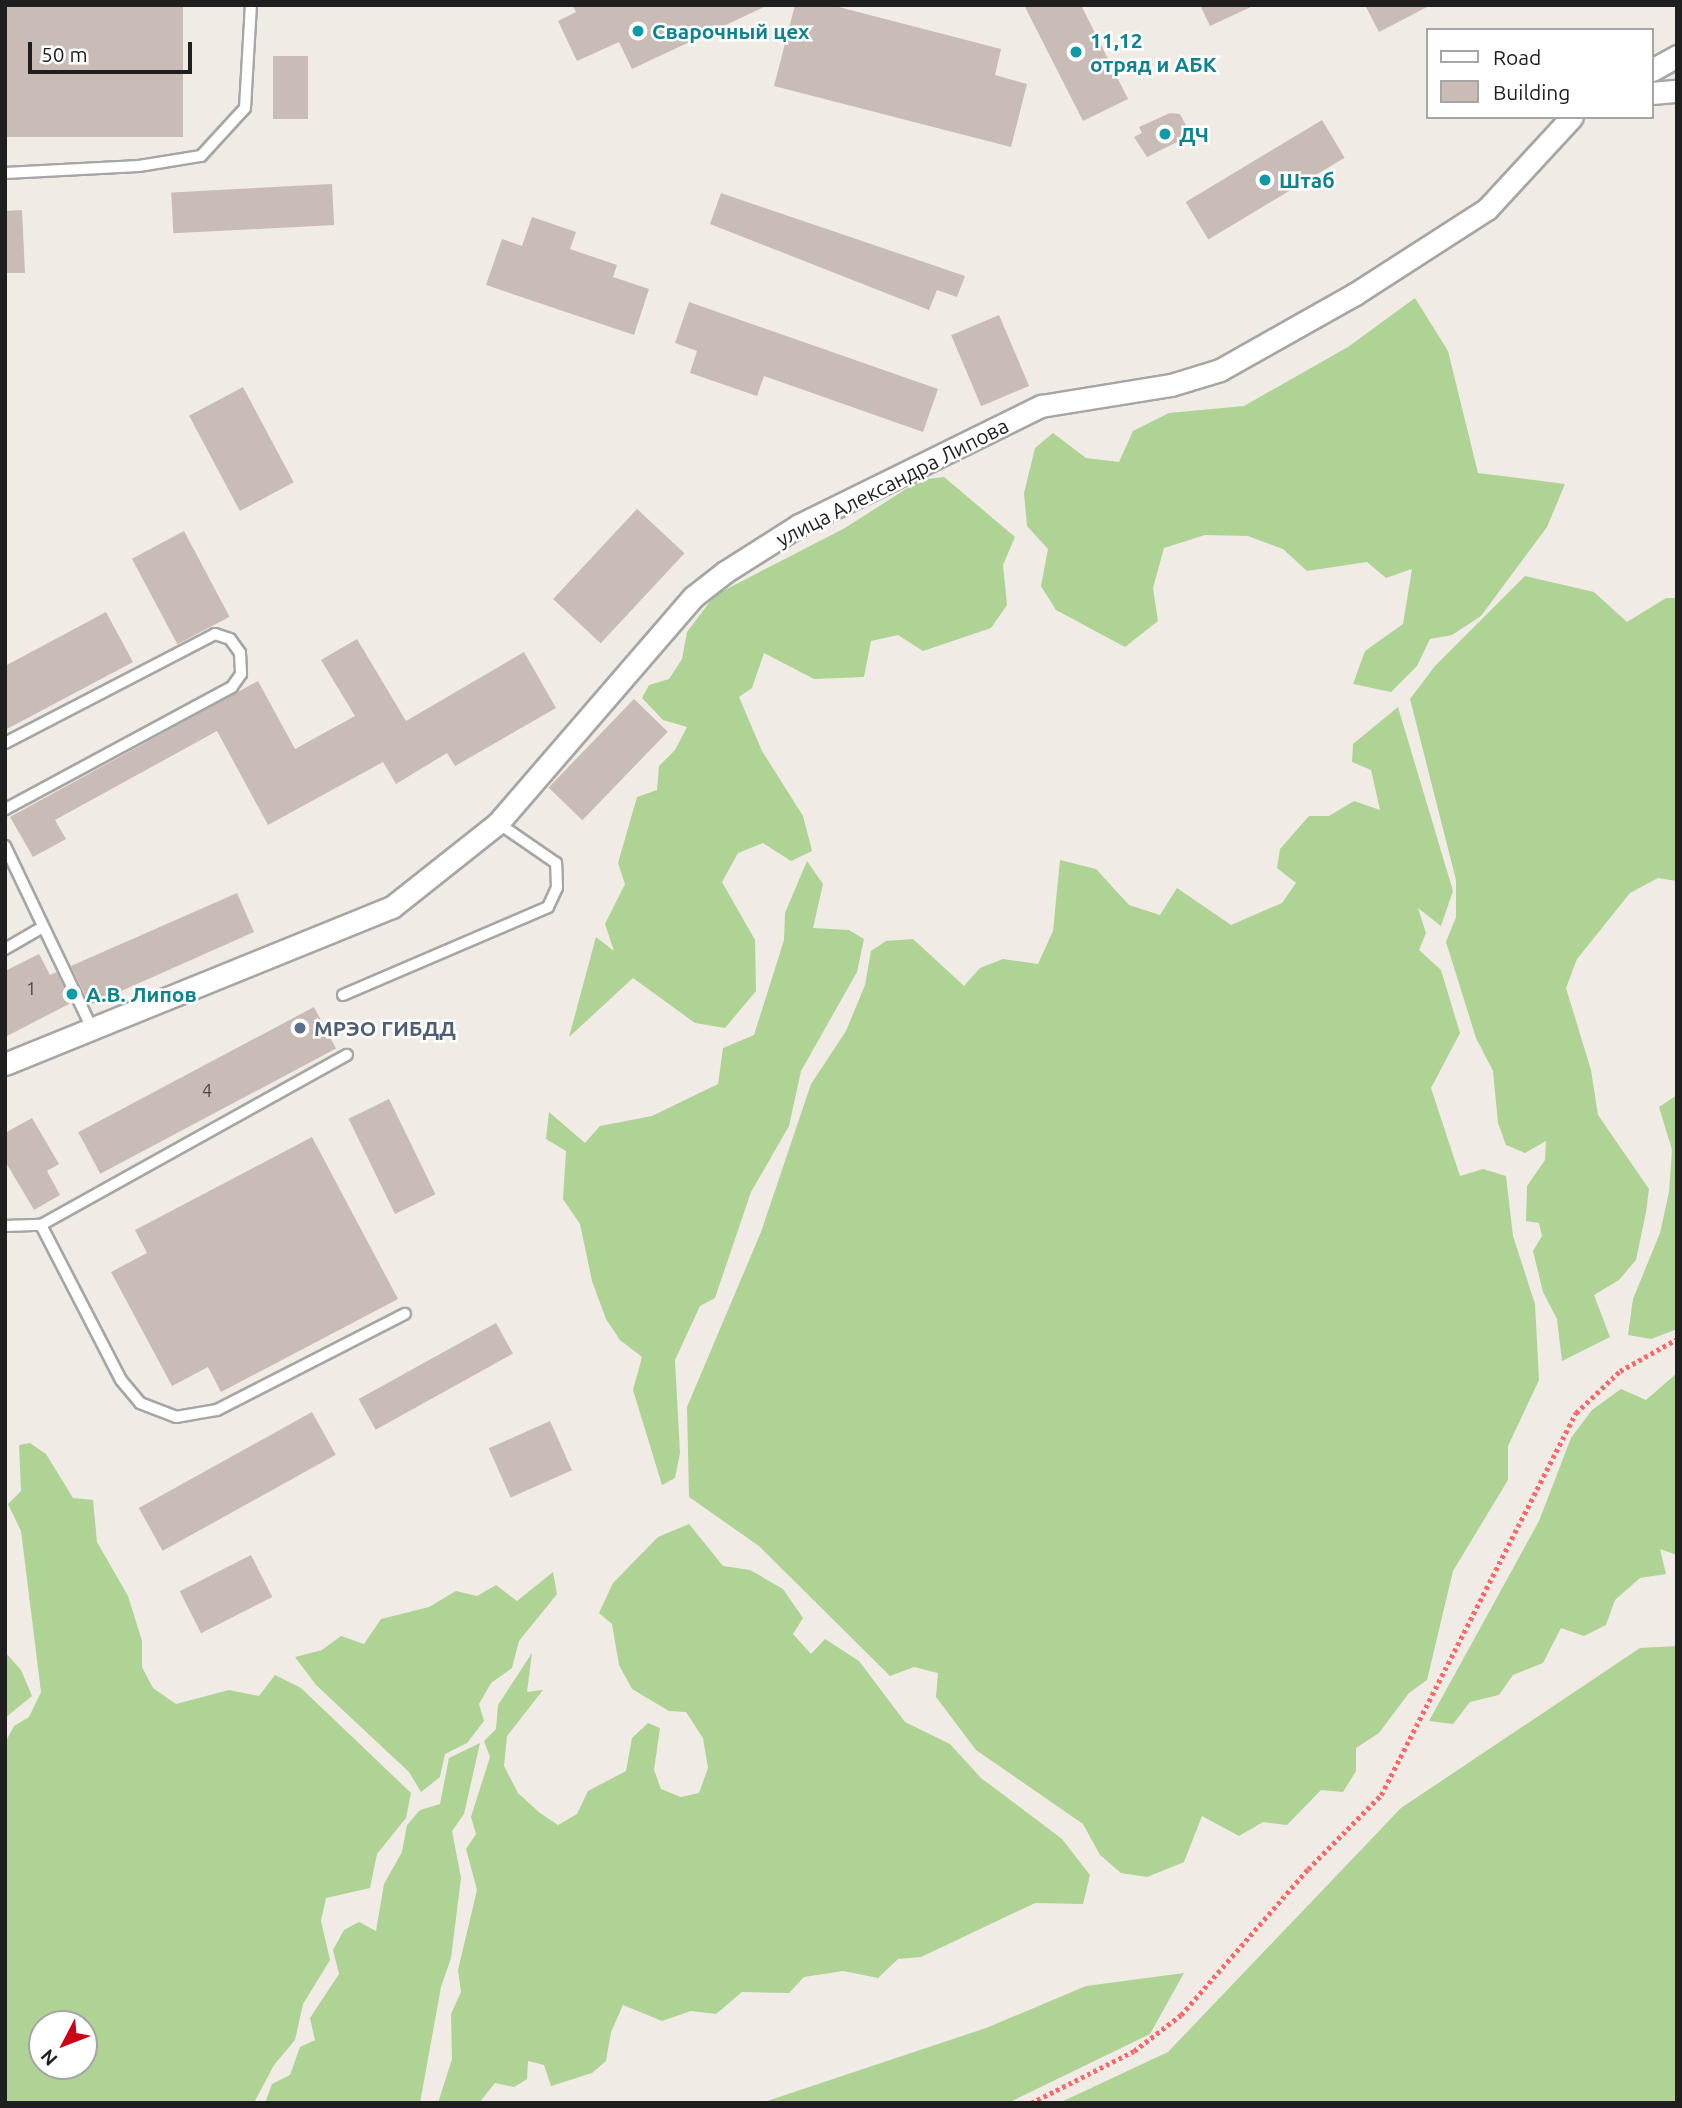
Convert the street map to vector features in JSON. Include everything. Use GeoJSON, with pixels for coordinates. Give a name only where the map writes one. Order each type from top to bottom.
{"type":"FeatureCollection","features":[{"type":"Feature","properties":{"kind":"street"},"geometry":{"type":"LineString","coordinates":[[1654,70],[1677,56]]}},
{"type":"Feature","properties":{"kind":"street"},"geometry":{"type":"LineString","coordinates":[[1654,93],[1677,91]]}},
{"type":"Feature","properties":{"kind":"street","name":"улица Александра Липова"},"geometry":{"type":"LineString","coordinates":[[5,1064],[91,1026],[392,907],[498,823],[693,597],[725,572],[799,525],[1041,406],[1171,385],[1220,370],[1354,294],[1487,209],[1570,119]]}},
{"type":"Feature","properties":{"kind":"lane"},"geometry":{"type":"LineString","coordinates":[[5,173],[139,166],[201,156],[246,108],[251,5]]}},
{"type":"Feature","properties":{"kind":"lane"},"geometry":{"type":"LineString","coordinates":[[5,743],[215,634],[230,639],[240,653],[241,674],[232,687],[5,809]]}},
{"type":"Feature","properties":{"kind":"lane"},"geometry":{"type":"LineString","coordinates":[[343,995],[548,907],[557,888],[556,863],[498,823]]}},
{"type":"Feature","properties":{"kind":"lane"},"geometry":{"type":"LineString","coordinates":[[5,846],[91,1026]]}},
{"type":"Feature","properties":{"kind":"lane"},"geometry":{"type":"LineString","coordinates":[[5,949],[43,927]]}},
{"type":"Feature","properties":{"kind":"lane"},"geometry":{"type":"LineString","coordinates":[[5,1226],[41,1225],[347,1055]]}},
{"type":"Feature","properties":{"kind":"lane"},"geometry":{"type":"LineString","coordinates":[[41,1225],[121,1380],[140,1403],[176,1417],[217,1410],[405,1314]]}},
{"type":"Feature","properties":{"kind":"path"},"geometry":{"type":"LineString","coordinates":[[1031,2103],[1134,2051],[1181,2015],[1308,1869],[1381,1794],[1576,1413],[1620,1371],[1677,1339]]}},
{"type":"Feature","properties":{"kind":"green space"},"geometry":{"type":"Polygon","coordinates":[[[1415,298],[1448,351],[1478,473],[1565,484],[1547,527],[1481,616],[1452,635],[1430,639],[1417,666],[1391,692],[1353,684],[1365,651],[1403,624],[1412,569],[1386,578],[1367,562],[1307,571],[1283,549],[1248,536],[1205,535],[1164,548],[1153,588],[1158,621],[1125,647],[1056,610],[1041,586],[1048,549],[1027,526],[1024,493],[1035,448],[1053,433],[1086,458],[1119,462],[1133,431],[1169,413],[1244,406],[1348,347],[1415,298]]]}},
{"type":"Feature","properties":{"kind":"green space"},"geometry":{"type":"Polygon","coordinates":[[[944,477],[1015,537],[1003,565],[1007,605],[991,628],[923,651],[898,635],[871,641],[864,677],[814,679],[764,653],[752,688],[739,697],[762,751],[803,816],[812,851],[791,861],[763,843],[738,853],[722,882],[755,940],[756,991],[725,1028],[695,1023],[633,978],[569,1037],[596,937],[614,951],[605,924],[625,884],[618,863],[637,797],[657,790],[659,766],[675,750],[687,727],[663,720],[642,698],[649,685],[669,679],[682,659],[687,632],[715,595],[845,528],[920,480],[944,477]]]}},
{"type":"Feature","properties":{"kind":"green space"},"geometry":{"type":"Polygon","coordinates":[[[1525,576],[1594,592],[1627,622],[1666,598],[1677,598],[1677,881],[1658,878],[1630,893],[1577,959],[1566,988],[1591,1070],[1598,1115],[1649,1189],[1646,1212],[1636,1260],[1619,1280],[1594,1295],[1610,1337],[1562,1361],[1557,1319],[1543,1292],[1533,1251],[1542,1236],[1539,1223],[1526,1221],[1527,1186],[1545,1160],[1546,1141],[1525,1153],[1506,1145],[1498,1123],[1493,1071],[1476,1038],[1446,942],[1456,917],[1456,880],[1410,699],[1435,666],[1525,576]]]}},
{"type":"Feature","properties":{"kind":"green space"},"geometry":{"type":"Polygon","coordinates":[[[1398,707],[1453,891],[1441,926],[1418,908],[1426,933],[1419,950],[1441,970],[1460,1033],[1431,1088],[1460,1176],[1483,1169],[1506,1176],[1513,1236],[1535,1304],[1539,1380],[1508,1446],[1508,1480],[1453,1571],[1427,1680],[1409,1693],[1379,1733],[1356,1748],[1356,1771],[1343,1792],[1321,1790],[1287,1825],[1263,1822],[1239,1836],[1202,1816],[1184,1862],[1147,1877],[1121,1873],[1100,1855],[1083,1824],[976,1750],[936,1697],[938,1673],[914,1667],[890,1676],[759,1546],[689,1497],[687,1407],[761,1232],[811,1084],[846,1031],[865,985],[871,951],[886,941],[913,939],[964,986],[980,968],[1003,959],[1038,964],[1053,931],[1060,860],[1096,869],[1129,905],[1160,915],[1177,888],[1231,925],[1282,903],[1296,883],[1277,868],[1280,849],[1309,816],[1329,816],[1354,801],[1380,810],[1371,770],[1352,762],[1353,744],[1398,707]]]}},
{"type":"Feature","properties":{"kind":"green space"},"geometry":{"type":"Polygon","coordinates":[[[807,861],[823,884],[813,928],[849,930],[864,939],[857,972],[801,1071],[789,1126],[751,1192],[715,1298],[700,1306],[675,1360],[680,1453],[675,1478],[662,1485],[633,1390],[642,1357],[620,1340],[606,1319],[592,1281],[580,1224],[563,1199],[566,1151],[546,1139],[549,1112],[585,1143],[600,1126],[652,1116],[718,1084],[723,1048],[754,1035],[784,940],[785,913],[807,861]]]}},
{"type":"Feature","properties":{"kind":"green space"},"geometry":{"type":"Polygon","coordinates":[[[1677,1095],[1677,1329],[1651,1339],[1628,1335],[1633,1299],[1660,1233],[1669,1192],[1672,1150],[1659,1107],[1677,1095]]]}},
{"type":"Feature","properties":{"kind":"green space"},"geometry":{"type":"Polygon","coordinates":[[[1677,1373],[1677,1555],[1660,1549],[1666,1574],[1640,1578],[1615,1600],[1606,1625],[1584,1636],[1561,1628],[1543,1663],[1513,1675],[1499,1695],[1470,1702],[1453,1724],[1429,1721],[1539,1521],[1571,1438],[1592,1410],[1621,1389],[1646,1400],[1677,1373]]]}},
{"type":"Feature","properties":{"kind":"green space"},"geometry":{"type":"Polygon","coordinates":[[[30,1443],[46,1454],[73,1498],[93,1500],[97,1542],[128,1596],[142,1641],[142,1667],[153,1688],[176,1704],[229,1690],[259,1696],[275,1675],[301,1688],[411,1793],[406,1818],[377,1854],[370,1888],[326,1898],[321,1921],[330,1960],[303,2004],[295,2040],[274,2065],[255,2101],[5,2103],[5,1743],[14,1726],[29,1717],[41,1692],[21,1531],[8,1504],[21,1491],[19,1445],[30,1443]]]}},
{"type":"Feature","properties":{"kind":"green space"},"geometry":{"type":"Polygon","coordinates":[[[689,1524],[723,1566],[750,1570],[783,1589],[803,1618],[793,1634],[811,1654],[825,1639],[859,1661],[905,1722],[950,1744],[981,1778],[1062,1839],[1090,1875],[1083,1904],[1035,1903],[921,1957],[898,1959],[878,1978],[843,1971],[804,1977],[789,1993],[742,1992],[716,2014],[691,2011],[662,2021],[623,2005],[611,2032],[606,2061],[592,2073],[551,2086],[544,2065],[528,2061],[527,2079],[514,2087],[495,2083],[479,2103],[438,2103],[452,2059],[451,2014],[461,1992],[458,1970],[477,1890],[466,1849],[476,1834],[471,1817],[490,1757],[484,1741],[496,1729],[498,1705],[532,1653],[527,1692],[543,1690],[507,1736],[504,1766],[518,1793],[540,1813],[558,1825],[577,1814],[588,1791],[626,1771],[632,1738],[648,1723],[660,1728],[654,1770],[661,1789],[681,1797],[699,1793],[708,1768],[703,1738],[686,1712],[669,1711],[632,1689],[619,1665],[612,1624],[599,1613],[613,1583],[658,1537],[689,1524]]]}},
{"type":"Feature","properties":{"kind":"green space"},"geometry":{"type":"Polygon","coordinates":[[[553,1572],[557,1594],[519,1641],[512,1668],[491,1683],[479,1704],[484,1721],[467,1743],[445,1754],[440,1777],[421,1792],[409,1772],[316,1685],[295,1657],[322,1650],[341,1636],[364,1644],[381,1619],[429,1607],[456,1591],[477,1596],[496,1585],[517,1601],[553,1572]]]}},
{"type":"Feature","properties":{"kind":"green space"},"geometry":{"type":"Polygon","coordinates":[[[1677,1646],[1677,2103],[1059,2103],[1168,2052],[1401,1808],[1640,1648],[1677,1646]]]}},
{"type":"Feature","properties":{"kind":"green space"},"geometry":{"type":"Polygon","coordinates":[[[5,1652],[21,1670],[32,1696],[5,1718],[5,1652]]]}},
{"type":"Feature","properties":{"kind":"green space"},"geometry":{"type":"Polygon","coordinates":[[[480,1743],[464,1814],[452,1831],[461,1878],[451,1958],[441,1987],[420,2103],[265,2103],[272,2084],[290,2075],[300,2047],[315,2040],[310,2018],[339,1974],[333,1950],[344,1930],[359,1922],[376,1931],[384,1884],[402,1852],[407,1825],[420,1810],[440,1804],[449,1758],[480,1743]]]}},
{"type":"Feature","properties":{"kind":"green space"},"geometry":{"type":"Polygon","coordinates":[[[1184,1973],[1150,2034],[1008,2103],[761,2103],[986,2028],[1086,1986],[1184,1973]]]}},
{"type":"Feature","properties":{"kind":"building"},"geometry":{"type":"Polygon","coordinates":[[[5,5],[183,5],[183,137],[5,137],[5,5]]]}},
{"type":"Feature","properties":{"kind":"building","name":"Сварочный цех"},"geometry":{"type":"Polygon","coordinates":[[[572,5],[768,5],[632,69],[619,42],[577,61],[558,21],[576,12],[572,5]]]}},
{"type":"Feature","properties":{"kind":"building"},"geometry":{"type":"Polygon","coordinates":[[[795,5],[831,5],[1001,49],[995,75],[1027,84],[1011,147],[774,86],[795,5]]]}},
{"type":"Feature","properties":{"kind":"building","name":"11,12 отряд и АБК"},"geometry":{"type":"Polygon","coordinates":[[[1024,5],[1081,5],[1128,99],[1083,121],[1024,5]]]}},
{"type":"Feature","properties":{"kind":"building"},"geometry":{"type":"Polygon","coordinates":[[[1200,5],[1255,5],[1210,26],[1200,5]]]}},
{"type":"Feature","properties":{"kind":"building"},"geometry":{"type":"Polygon","coordinates":[[[1365,5],[1431,5],[1379,32],[1365,5]]]}},
{"type":"Feature","properties":{"kind":"building"},"geometry":{"type":"Polygon","coordinates":[[[273,56],[308,56],[308,119],[273,119],[273,56]]]}},
{"type":"Feature","properties":{"kind":"building","name":"ДЧ"},"geometry":{"type":"Polygon","coordinates":[[[1170,113],[1180,114],[1191,135],[1147,157],[1134,137],[1142,133],[1139,127],[1170,113]]]}},
{"type":"Feature","properties":{"kind":"building","name":"Штаб"},"geometry":{"type":"Polygon","coordinates":[[[1322,120],[1345,158],[1208,240],[1186,202],[1322,120]]]}},
{"type":"Feature","properties":{"kind":"building"},"geometry":{"type":"Polygon","coordinates":[[[332,184],[334,225],[173,233],[171,192],[332,184]]]}},
{"type":"Feature","properties":{"kind":"building"},"geometry":{"type":"Polygon","coordinates":[[[721,193],[965,276],[957,297],[937,290],[929,310],[710,224],[721,193]]]}},
{"type":"Feature","properties":{"kind":"building"},"geometry":{"type":"Polygon","coordinates":[[[22,210],[25,273],[5,273],[5,211],[22,210]]]}},
{"type":"Feature","properties":{"kind":"building"},"geometry":{"type":"Polygon","coordinates":[[[532,217],[576,232],[570,249],[617,265],[613,277],[649,289],[634,335],[486,285],[502,239],[522,246],[532,217]]]}},
{"type":"Feature","properties":{"kind":"building"},"geometry":{"type":"Polygon","coordinates":[[[689,302],[938,389],[923,432],[764,376],[757,396],[690,373],[697,351],[675,343],[689,302]]]}},
{"type":"Feature","properties":{"kind":"building"},"geometry":{"type":"Polygon","coordinates":[[[999,315],[1029,386],[981,406],[951,335],[999,315]]]}},
{"type":"Feature","properties":{"kind":"building"},"geometry":{"type":"Polygon","coordinates":[[[243,387],[294,482],[240,511],[189,416],[243,387]]]}},
{"type":"Feature","properties":{"kind":"building"},"geometry":{"type":"Polygon","coordinates":[[[637,509],[685,553],[601,643],[553,599],[637,509]]]}},
{"type":"Feature","properties":{"kind":"building"},"geometry":{"type":"Polygon","coordinates":[[[184,531],[230,617],[177,644],[132,559],[184,531]]]}},
{"type":"Feature","properties":{"kind":"building"},"geometry":{"type":"Polygon","coordinates":[[[106,612],[133,662],[5,730],[5,666],[106,612]]]}},
{"type":"Feature","properties":{"kind":"building"},"geometry":{"type":"Polygon","coordinates":[[[357,639],[406,721],[524,652],[556,708],[455,766],[447,753],[396,784],[383,762],[268,825],[217,731],[55,820],[66,839],[33,857],[10,817],[258,681],[295,749],[355,716],[321,660],[357,639]]]}},
{"type":"Feature","properties":{"kind":"building"},"geometry":{"type":"Polygon","coordinates":[[[634,699],[668,732],[582,820],[549,787],[634,699]]]}},
{"type":"Feature","properties":{"kind":"building"},"geometry":{"type":"Polygon","coordinates":[[[237,893],[254,932],[92,1004],[85,995],[71,966],[237,893]]]}},
{"type":"Feature","properties":{"kind":"building"},"geometry":{"type":"Polygon","coordinates":[[[39,954],[50,975],[57,972],[71,1003],[5,1037],[5,971],[39,954]]]}},
{"type":"Feature","properties":{"kind":"building"},"geometry":{"type":"Polygon","coordinates":[[[314,1007],[336,1048],[100,1174],[78,1132],[314,1007]]]}},
{"type":"Feature","properties":{"kind":"building"},"geometry":{"type":"Polygon","coordinates":[[[389,1099],[435,1194],[395,1214],[349,1119],[389,1099]]]}},
{"type":"Feature","properties":{"kind":"building"},"geometry":{"type":"Polygon","coordinates":[[[32,1118],[59,1164],[47,1171],[60,1195],[34,1210],[5,1161],[5,1133],[32,1118]]]}},
{"type":"Feature","properties":{"kind":"building"},"geometry":{"type":"Polygon","coordinates":[[[312,1137],[398,1299],[221,1392],[208,1367],[172,1386],[111,1272],[147,1253],[135,1230],[312,1137]]]}},
{"type":"Feature","properties":{"kind":"building"},"geometry":{"type":"Polygon","coordinates":[[[496,1323],[513,1354],[376,1430],[359,1399],[496,1323]]]}},
{"type":"Feature","properties":{"kind":"building"},"geometry":{"type":"Polygon","coordinates":[[[312,1412],[336,1455],[163,1551],[139,1508],[312,1412]]]}},
{"type":"Feature","properties":{"kind":"building"},"geometry":{"type":"Polygon","coordinates":[[[550,1421],[572,1470],[511,1498],[489,1448],[550,1421]]]}},
{"type":"Feature","properties":{"kind":"building"},"geometry":{"type":"Polygon","coordinates":[[[251,1555],[272,1597],[201,1633],[180,1591],[251,1555]]]}},
{"type":"Feature","properties":{"kind":"place","name":"Сварочный цех"},"geometry":{"type":"Point","coordinates":[638,31]}},
{"type":"Feature","properties":{"kind":"place","name":"11,12 отряд и АБК"},"geometry":{"type":"Point","coordinates":[1076,52]}},
{"type":"Feature","properties":{"kind":"place","name":"ДЧ"},"geometry":{"type":"Point","coordinates":[1165,134]}},
{"type":"Feature","properties":{"kind":"place","name":"Штаб"},"geometry":{"type":"Point","coordinates":[1265,180]}},
{"type":"Feature","properties":{"kind":"place","name":"А.В. Липов"},"geometry":{"type":"Point","coordinates":[72,994]}},
{"type":"Feature","properties":{"kind":"place","name":"МРЭО ГИБДД"},"geometry":{"type":"Point","coordinates":[300,1028]}}]}
